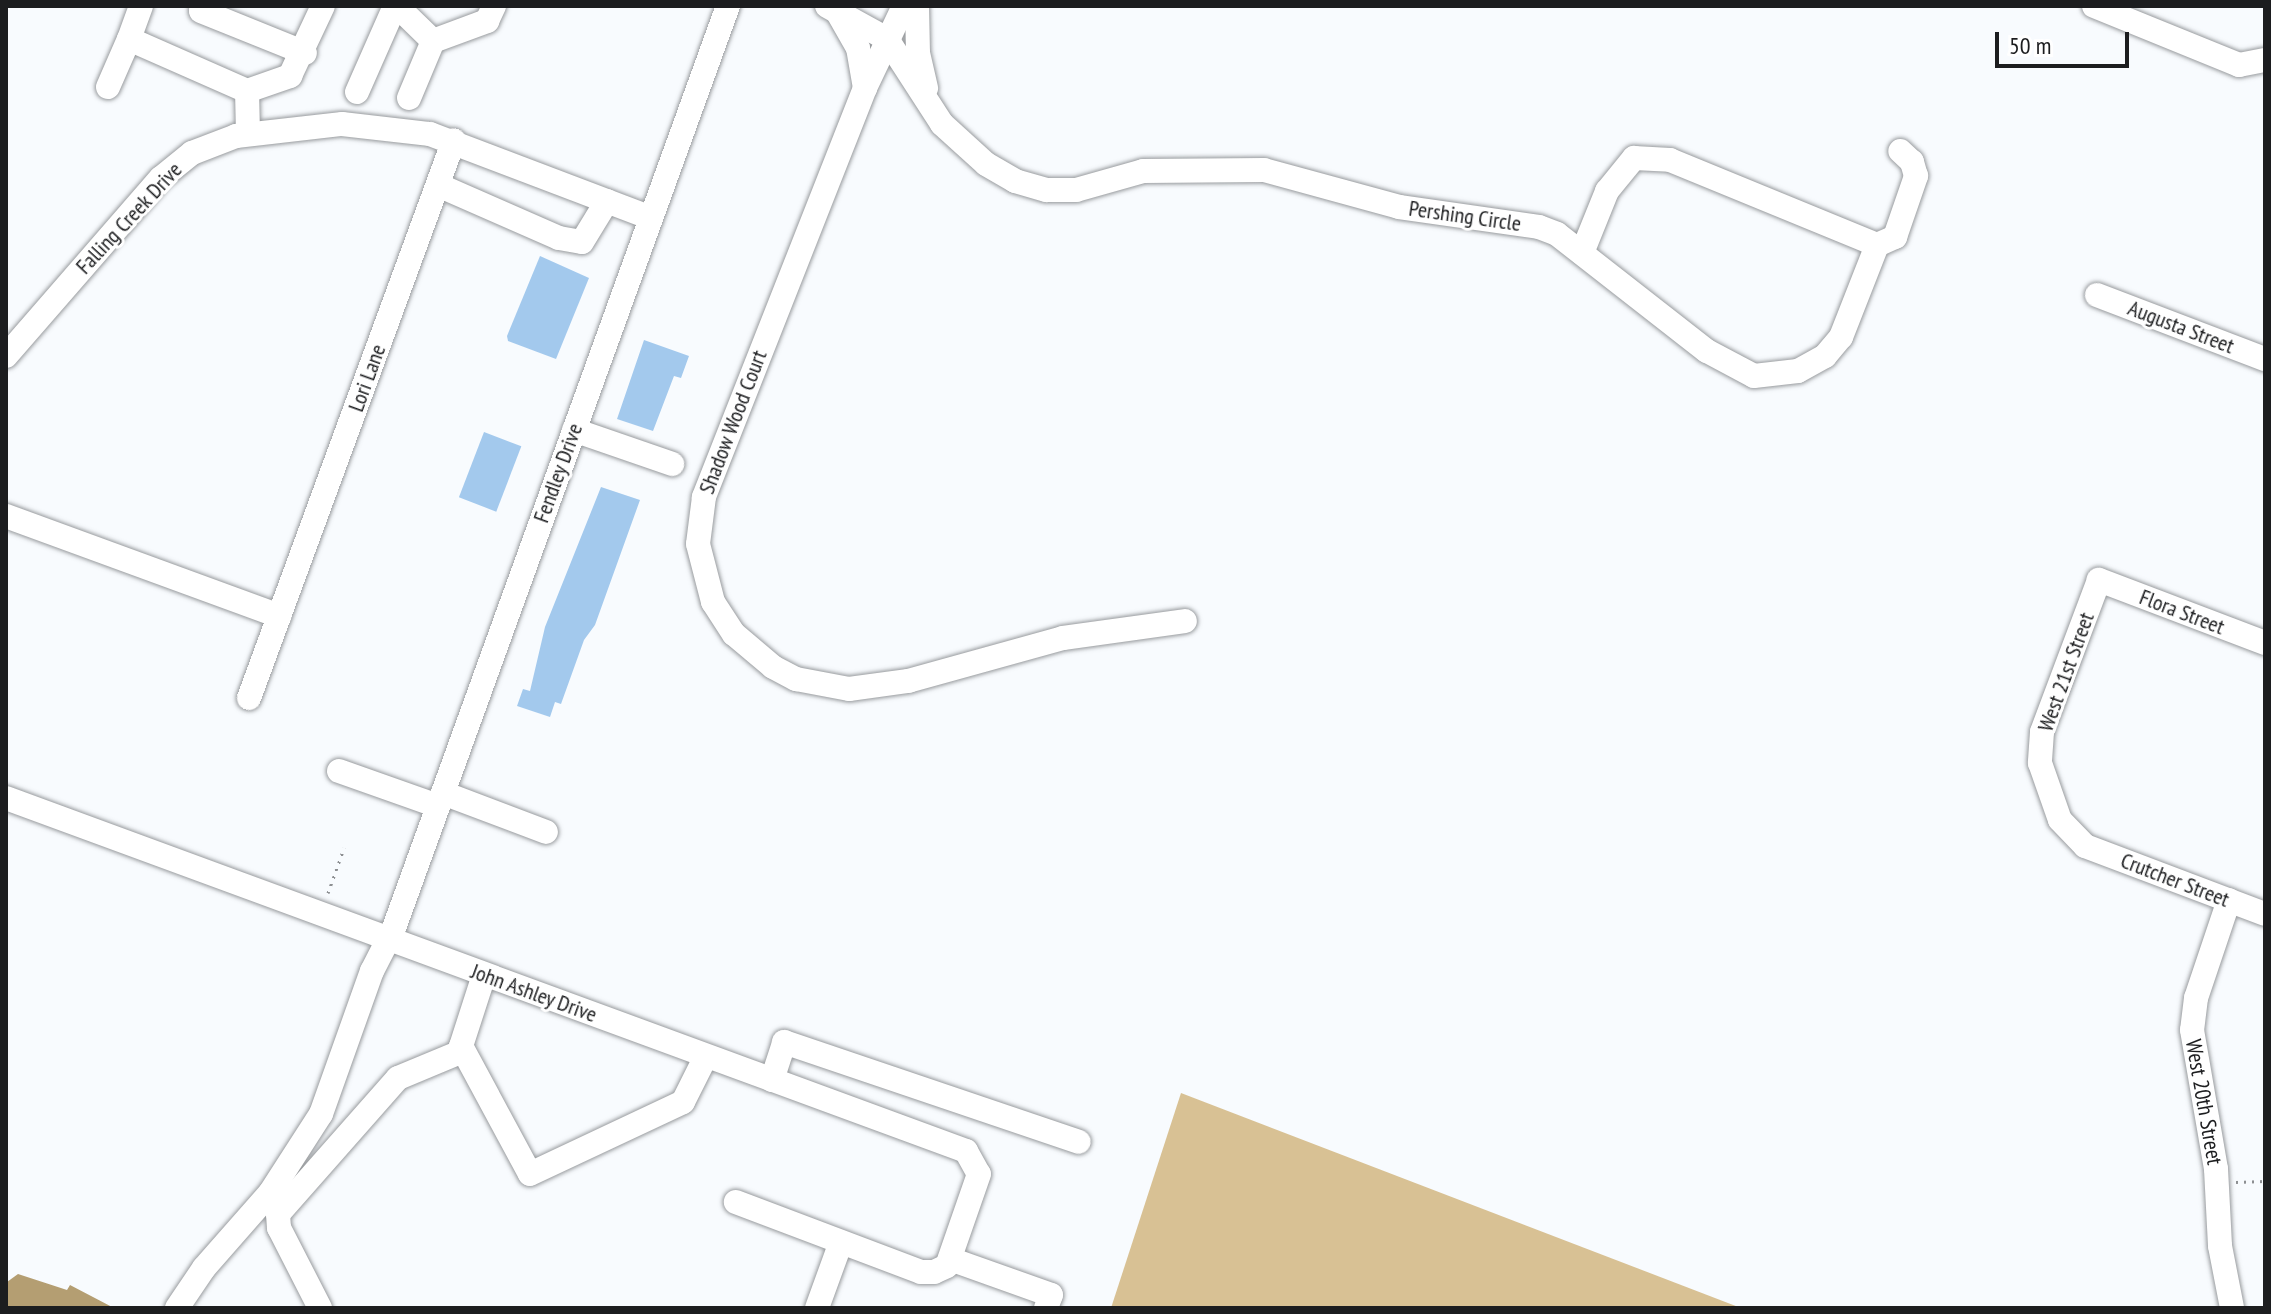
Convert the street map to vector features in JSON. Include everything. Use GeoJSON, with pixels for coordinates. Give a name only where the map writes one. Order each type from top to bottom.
{"type":"FeatureCollection","features":[{"type":"Feature","properties":{"kind":"street"},"geometry":{"type":"LineString","coordinates":[[108,87],[141,6]]}},
{"type":"Feature","properties":{"kind":"street"},"geometry":{"type":"LineString","coordinates":[[203,6],[201,11],[246,17],[305,53]]}},
{"type":"Feature","properties":{"kind":"street"},"geometry":{"type":"LineString","coordinates":[[129,39],[247,91],[290,76],[305,53],[323,6]]}},
{"type":"Feature","properties":{"kind":"street"},"geometry":{"type":"LineString","coordinates":[[357,92],[396,6],[433,41]]}},
{"type":"Feature","properties":{"kind":"street"},"geometry":{"type":"LineString","coordinates":[[409,98],[433,41],[487,21],[494,6]]}},
{"type":"Feature","properties":{"kind":"street","name":"Fendley Drive"},"geometry":{"type":"LineString","coordinates":[[177,1308],[204,1268],[270,1193],[321,1114],[372,971],[389,941],[728,6]]}},
{"type":"Feature","properties":{"kind":"street"},"geometry":{"type":"LineString","coordinates":[[865,88],[858,48],[833,9],[868,6]]}},
{"type":"Feature","properties":{"kind":"street"},"geometry":{"type":"LineString","coordinates":[[887,39],[904,6]]}},
{"type":"Feature","properties":{"kind":"street"},"geometry":{"type":"LineString","coordinates":[[917,6],[918,53],[934,113]]}},
{"type":"Feature","properties":{"kind":"street"},"geometry":{"type":"LineString","coordinates":[[2094,6],[2139,15],[2239,65],[2265,60]]}},
{"type":"Feature","properties":{"kind":"street","name":"Pershing Circle"},"geometry":{"type":"LineString","coordinates":[[833,9],[887,39],[934,113],[986,164],[1047,190],[1076,190],[1143,171],[1264,170],[1399,207],[1539,227],[1582,253],[1707,351],[1739,372],[1768,377],[1798,371],[1825,356],[1841,337],[1877,245],[1895,237],[1916,176],[1912,162],[1900,151]]}},
{"type":"Feature","properties":{"kind":"street","name":"Shadow Wood Court"},"geometry":{"type":"LineString","coordinates":[[887,39],[704,497],[700,558],[725,623],[751,651],[796,679],[849,689],[908,681],[1063,638],[1185,621]]}},
{"type":"Feature","properties":{"kind":"street"},"geometry":{"type":"LineString","coordinates":[[247,91],[248,134]]}},
{"type":"Feature","properties":{"kind":"street","name":"Falling Creek Drive"},"geometry":{"type":"LineString","coordinates":[[6,356],[161,178],[205,147],[248,134],[342,124],[454,140],[651,218]]}},
{"type":"Feature","properties":{"kind":"street","name":"Lori Lane"},"geometry":{"type":"LineString","coordinates":[[249,698],[454,140]]}},
{"type":"Feature","properties":{"kind":"street"},"geometry":{"type":"LineString","coordinates":[[1582,253],[1607,191],[1634,158],[1670,160],[1877,245]]}},
{"type":"Feature","properties":{"kind":"street"},"geometry":{"type":"LineString","coordinates":[[438,185],[559,238],[582,242],[607,201]]}},
{"type":"Feature","properties":{"kind":"street","name":"Augusta Street"},"geometry":{"type":"LineString","coordinates":[[2097,295],[2265,359]]}},
{"type":"Feature","properties":{"kind":"street"},"geometry":{"type":"LineString","coordinates":[[574,430],[672,464]]}},
{"type":"Feature","properties":{"kind":"street"},"geometry":{"type":"LineString","coordinates":[[6,516],[279,616]]}},
{"type":"Feature","properties":{"kind":"street","name":"Flora Street"},"geometry":{"type":"LineString","coordinates":[[2099,580],[2265,643]]}},
{"type":"Feature","properties":{"kind":"street","name":"West 21st Street"},"geometry":{"type":"LineString","coordinates":[[2085,846],[2060,820],[2040,763],[2042,732],[2099,580]]}},
{"type":"Feature","properties":{"kind":"street"},"geometry":{"type":"LineString","coordinates":[[339,771],[546,832]]}},
{"type":"Feature","properties":{"kind":"street","name":"John Ashley Drive"},"geometry":{"type":"LineString","coordinates":[[6,798],[966,1151],[977,1166],[977,1183],[952,1252]]}},
{"type":"Feature","properties":{"kind":"street","name":"Crutcher Street"},"geometry":{"type":"LineString","coordinates":[[2085,846],[2265,914]]}},
{"type":"Feature","properties":{"kind":"street","name":"West 20th Street"},"geometry":{"type":"LineString","coordinates":[[2229,900],[2196,998],[2192,1030],[2216,1169],[2220,1246],[2232,1308]]}},
{"type":"Feature","properties":{"kind":"street"},"geometry":{"type":"LineString","coordinates":[[484,975],[463,1051],[524,1167],[537,1174],[683,1102],[706,1056]]}},
{"type":"Feature","properties":{"kind":"street"},"geometry":{"type":"LineString","coordinates":[[772,1080],[784,1042],[1079,1142]]}},
{"type":"Feature","properties":{"kind":"street"},"geometry":{"type":"LineString","coordinates":[[320,1308],[279,1228],[278,1214],[398,1078],[463,1051]]}},
{"type":"Feature","properties":{"kind":"street"},"geometry":{"type":"LineString","coordinates":[[906,1129],[919,1088]]}},
{"type":"Feature","properties":{"kind":"street"},"geometry":{"type":"LineString","coordinates":[[736,1202],[921,1272],[934,1272],[952,1252],[1051,1295],[1046,1308]]}},
{"type":"Feature","properties":{"kind":"street"},"geometry":{"type":"LineString","coordinates":[[817,1308],[841,1242]]}},
{"type":"Feature","properties":{"kind":"path"},"geometry":{"type":"LineString","coordinates":[[320,915],[344,848]]}},
{"type":"Feature","properties":{"kind":"path"},"geometry":{"type":"LineString","coordinates":[[2229,1182],[2265,1181]]}},
{"type":"Feature","properties":{"kind":"shaded area"},"geometry":{"type":"Polygon","coordinates":[[[1181,1093],[1741,1308],[1111,1308],[1181,1093]]]}},
{"type":"Feature","properties":{"kind":"shaded area"},"geometry":{"type":"Polygon","coordinates":[[[18,1274],[67,1290],[70,1285],[114,1308],[6,1308],[7,1282],[18,1274]]]}},
{"type":"Feature","properties":{"kind":"building"},"geometry":{"type":"Polygon","coordinates":[[[540,256],[589,278],[556,359],[508,341],[507,336],[540,256]]]}},
{"type":"Feature","properties":{"kind":"building"},"geometry":{"type":"Polygon","coordinates":[[[644,340],[689,356],[681,378],[674,376],[653,431],[617,419],[644,340]]]}},
{"type":"Feature","properties":{"kind":"building"},"geometry":{"type":"Polygon","coordinates":[[[484,432],[521,446],[496,512],[459,497],[484,432]]]}},
{"type":"Feature","properties":{"kind":"building"},"geometry":{"type":"Polygon","coordinates":[[[601,487],[640,500],[595,625],[584,640],[561,704],[555,702],[550,717],[517,706],[523,689],[530,691],[545,627],[601,487]]]}}]}
